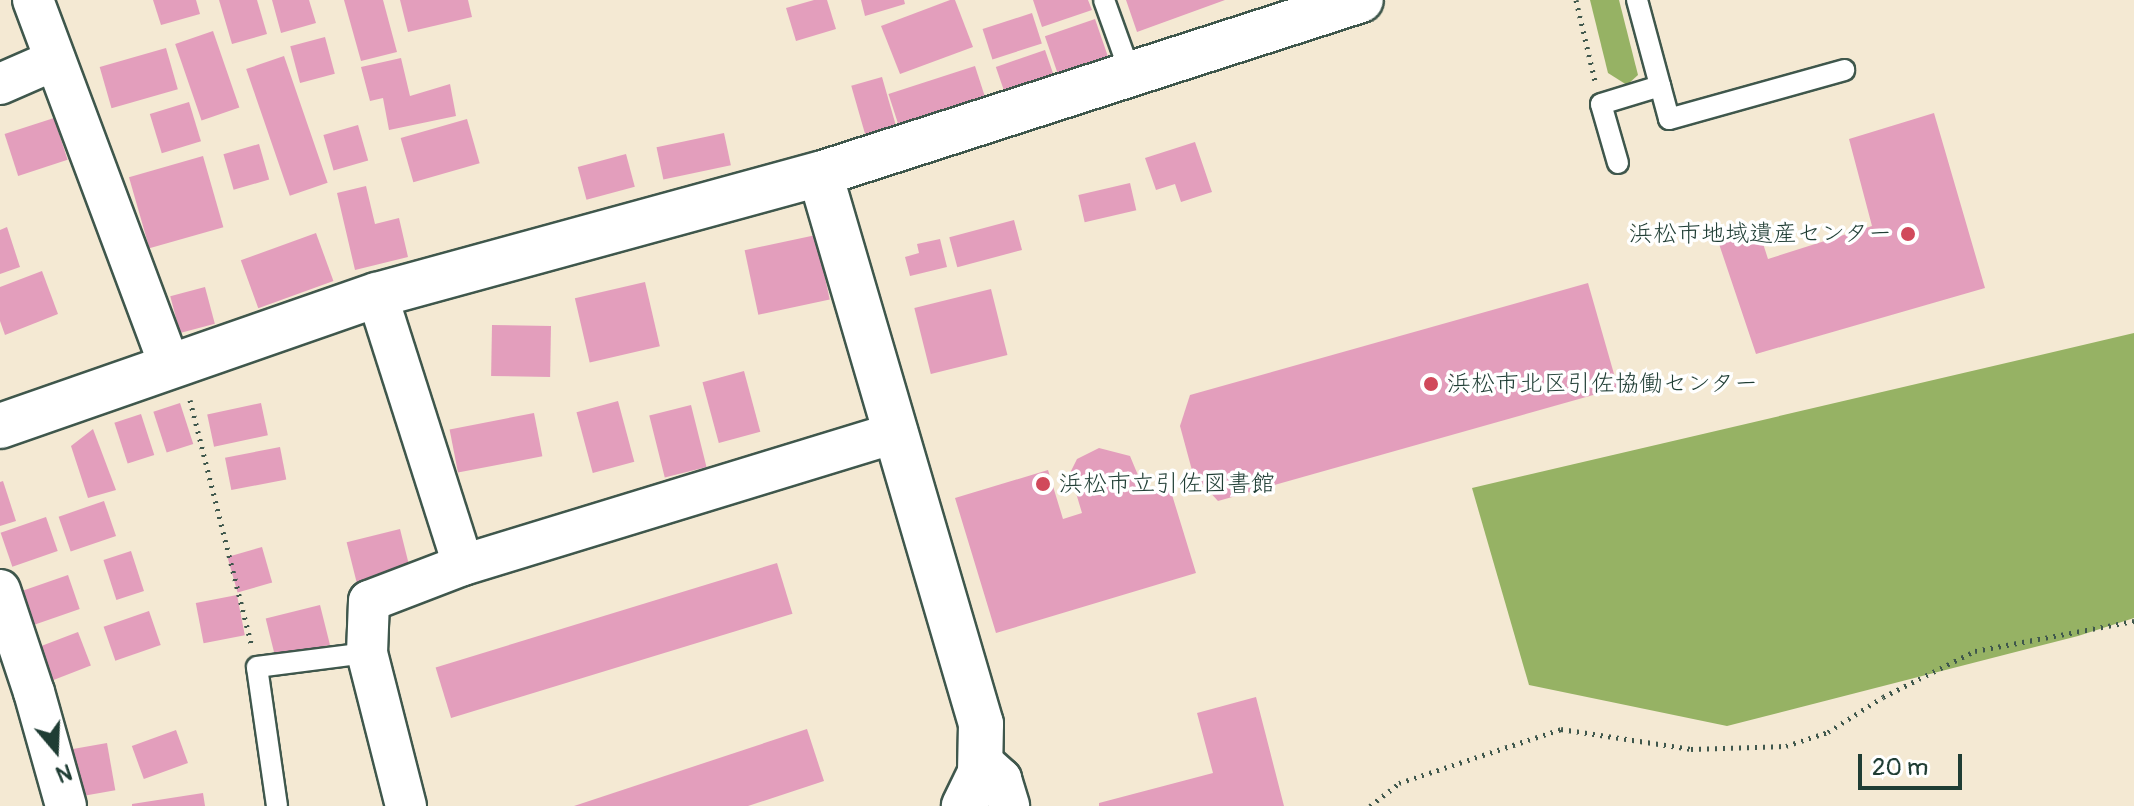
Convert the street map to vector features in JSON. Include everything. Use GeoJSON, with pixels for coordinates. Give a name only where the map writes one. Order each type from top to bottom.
{"type":"FeatureCollection","features":[{"type":"Feature","properties":{"kind":"street"},"geometry":{"type":"LineString","coordinates":[[33,0],[176,365]]}},
{"type":"Feature","properties":{"kind":"street"},"geometry":{"type":"LineString","coordinates":[[0,426],[377,295],[820,174],[1361,0]]}},
{"type":"Feature","properties":{"kind":"street"},"geometry":{"type":"LineString","coordinates":[[0,84],[55,60]]}},
{"type":"Feature","properties":{"kind":"street"},"geometry":{"type":"LineString","coordinates":[[820,174],[981,724],[980,773],[964,806]]}},
{"type":"Feature","properties":{"kind":"street"},"geometry":{"type":"LineString","coordinates":[[377,295],[463,565]]}},
{"type":"Feature","properties":{"kind":"street"},"geometry":{"type":"LineString","coordinates":[[406,806],[367,653],[369,601],[463,565],[897,432]]}},
{"type":"Feature","properties":{"kind":"street"},"geometry":{"type":"LineString","coordinates":[[0,590],[34,692],[66,806]]}},
{"type":"Feature","properties":{"kind":"street"},"geometry":{"type":"LineString","coordinates":[[979,759],[1001,779],[1009,806]]}},
{"type":"Feature","properties":{"kind":"lane"},"geometry":{"type":"LineString","coordinates":[[1104,0],[1131,75]]}},
{"type":"Feature","properties":{"kind":"lane"},"geometry":{"type":"LineString","coordinates":[[1637,0],[1669,119],[1844,70]]}},
{"type":"Feature","properties":{"kind":"lane"},"geometry":{"type":"LineString","coordinates":[[1618,163],[1601,104],[1660,86]]}},
{"type":"Feature","properties":{"kind":"lane"},"geometry":{"type":"LineString","coordinates":[[277,806],[257,667],[367,653]]}},
{"type":"Feature","properties":{"kind":"path"},"geometry":{"type":"LineString","coordinates":[[1576,0],[1601,104]]}},
{"type":"Feature","properties":{"kind":"path"},"geometry":{"type":"LineString","coordinates":[[176,365],[257,667]]}},
{"type":"Feature","properties":{"kind":"path"},"geometry":{"type":"LineString","coordinates":[[1370,806],[1399,783],[1561,729],[1691,749],[1786,746],[1828,732],[1883,697],[1975,651],[2134,621]]}},
{"type":"Feature","properties":{"kind":"green space"},"geometry":{"type":"Polygon","coordinates":[[[1590,0],[1619,0],[1638,75],[1627,85],[1608,73],[1590,0]]]}},
{"type":"Feature","properties":{"kind":"green space"},"geometry":{"type":"Polygon","coordinates":[[[2134,333],[2134,618],[2078,636],[1727,726],[1529,685],[1472,488],[2134,333]]]}},
{"type":"Feature","properties":{"kind":"building"},"geometry":{"type":"Polygon","coordinates":[[[153,0],[196,0],[200,14],[161,25],[153,0]]]}},
{"type":"Feature","properties":{"kind":"building"},"geometry":{"type":"Polygon","coordinates":[[[219,0],[257,0],[267,34],[232,44],[219,0]]]}},
{"type":"Feature","properties":{"kind":"building"},"geometry":{"type":"Polygon","coordinates":[[[272,0],[309,0],[316,23],[281,33],[272,0]]]}},
{"type":"Feature","properties":{"kind":"building"},"geometry":{"type":"Polygon","coordinates":[[[344,0],[383,0],[397,52],[361,61],[344,0]]]}},
{"type":"Feature","properties":{"kind":"building"},"geometry":{"type":"Polygon","coordinates":[[[400,0],[468,0],[472,17],[408,32],[400,0]]]}},
{"type":"Feature","properties":{"kind":"building"},"geometry":{"type":"Polygon","coordinates":[[[814,0],[827,0],[836,29],[796,41],[786,8],[814,0]]]}},
{"type":"Feature","properties":{"kind":"building"},"geometry":{"type":"Polygon","coordinates":[[[861,0],[904,0],[905,4],[865,16],[861,0]]]}},
{"type":"Feature","properties":{"kind":"building"},"geometry":{"type":"Polygon","coordinates":[[[955,0],[973,47],[900,74],[881,26],[955,0]]]}},
{"type":"Feature","properties":{"kind":"building"},"geometry":{"type":"Polygon","coordinates":[[[1033,0],[1088,0],[1092,10],[1042,27],[1033,0]]]}},
{"type":"Feature","properties":{"kind":"building"},"geometry":{"type":"Polygon","coordinates":[[[1126,0],[1225,0],[1137,32],[1126,0]]]}},
{"type":"Feature","properties":{"kind":"building"},"geometry":{"type":"Polygon","coordinates":[[[1032,13],[1042,43],[992,60],[983,29],[1032,13]]]}},
{"type":"Feature","properties":{"kind":"building"},"geometry":{"type":"Polygon","coordinates":[[[1095,19],[1110,62],[1060,80],[1045,36],[1095,19]]]}},
{"type":"Feature","properties":{"kind":"building"},"geometry":{"type":"Polygon","coordinates":[[[213,31],[239,108],[202,121],[175,44],[213,31]]]}},
{"type":"Feature","properties":{"kind":"building"},"geometry":{"type":"Polygon","coordinates":[[[325,37],[335,74],[300,83],[290,46],[325,37]]]}},
{"type":"Feature","properties":{"kind":"building"},"geometry":{"type":"Polygon","coordinates":[[[166,48],[178,89],[112,108],[100,67],[166,48]]]}},
{"type":"Feature","properties":{"kind":"building"},"geometry":{"type":"Polygon","coordinates":[[[1045,50],[1055,79],[1006,96],[996,67],[1045,50]]]}},
{"type":"Feature","properties":{"kind":"building"},"geometry":{"type":"Polygon","coordinates":[[[284,56],[328,183],[290,196],[246,69],[284,56]]]}},
{"type":"Feature","properties":{"kind":"building"},"geometry":{"type":"Polygon","coordinates":[[[401,58],[410,96],[450,84],[456,116],[389,130],[383,98],[370,101],[361,67],[401,58]]]}},
{"type":"Feature","properties":{"kind":"building"},"geometry":{"type":"Polygon","coordinates":[[[975,66],[985,97],[899,126],[888,94],[975,66]]]}},
{"type":"Feature","properties":{"kind":"building"},"geometry":{"type":"Polygon","coordinates":[[[882,77],[896,126],[865,135],[851,86],[882,77]]]}},
{"type":"Feature","properties":{"kind":"building"},"geometry":{"type":"Polygon","coordinates":[[[189,102],[201,141],[162,153],[150,114],[189,102]]]}},
{"type":"Feature","properties":{"kind":"building","name":"浜松市地域遺産センター"},"geometry":{"type":"Polygon","coordinates":[[[1934,113],[1985,288],[1756,354],[1718,241],[1758,228],[1768,259],[1872,226],[1849,139],[1934,113]]]}},
{"type":"Feature","properties":{"kind":"building"},"geometry":{"type":"Polygon","coordinates":[[[54,118],[68,160],[18,176],[5,134],[54,118]]]}},
{"type":"Feature","properties":{"kind":"building"},"geometry":{"type":"Polygon","coordinates":[[[467,119],[480,163],[413,182],[401,138],[467,119]]]}},
{"type":"Feature","properties":{"kind":"building"},"geometry":{"type":"Polygon","coordinates":[[[358,125],[368,161],[334,170],[323,135],[358,125]]]}},
{"type":"Feature","properties":{"kind":"building"},"geometry":{"type":"Polygon","coordinates":[[[724,133],[731,165],[663,180],[657,147],[724,133]]]}},
{"type":"Feature","properties":{"kind":"building"},"geometry":{"type":"Polygon","coordinates":[[[1195,142],[1212,192],[1181,202],[1175,184],[1156,190],[1145,158],[1195,142]]]}},
{"type":"Feature","properties":{"kind":"building"},"geometry":{"type":"Polygon","coordinates":[[[259,144],[269,180],[234,190],[223,154],[259,144]]]}},
{"type":"Feature","properties":{"kind":"building"},"geometry":{"type":"Polygon","coordinates":[[[626,154],[635,187],[587,200],[578,167],[626,154]]]}},
{"type":"Feature","properties":{"kind":"building"},"geometry":{"type":"Polygon","coordinates":[[[203,156],[223,227],[149,248],[129,177],[203,156]]]}},
{"type":"Feature","properties":{"kind":"building"},"geometry":{"type":"Polygon","coordinates":[[[1130,183],[1136,210],[1085,222],[1078,195],[1130,183]]]}},
{"type":"Feature","properties":{"kind":"building"},"geometry":{"type":"Polygon","coordinates":[[[366,186],[375,224],[399,218],[408,257],[355,270],[337,193],[366,186]]]}},
{"type":"Feature","properties":{"kind":"building"},"geometry":{"type":"Polygon","coordinates":[[[1014,220],[1022,250],[957,267],[949,237],[1014,220]]]}},
{"type":"Feature","properties":{"kind":"building"},"geometry":{"type":"Polygon","coordinates":[[[7,227],[20,267],[0,274],[0,230],[7,227]]]}},
{"type":"Feature","properties":{"kind":"building"},"geometry":{"type":"Polygon","coordinates":[[[316,233],[333,281],[258,308],[241,260],[316,233]]]}},
{"type":"Feature","properties":{"kind":"building"},"geometry":{"type":"Polygon","coordinates":[[[816,235],[830,300],[758,315],[745,250],[816,235]]]}},
{"type":"Feature","properties":{"kind":"building"},"geometry":{"type":"Polygon","coordinates":[[[940,239],[947,267],[910,276],[905,257],[919,253],[917,244],[940,239]]]}},
{"type":"Feature","properties":{"kind":"building"},"geometry":{"type":"Polygon","coordinates":[[[42,271],[58,314],[5,335],[0,321],[0,287],[42,271]]]}},
{"type":"Feature","properties":{"kind":"building"},"geometry":{"type":"Polygon","coordinates":[[[645,282],[660,346],[590,363],[575,298],[645,282]]]}},
{"type":"Feature","properties":{"kind":"building"},"geometry":{"type":"Polygon","coordinates":[[[1588,283],[1618,388],[1218,501],[1193,474],[1180,426],[1190,395],[1588,283]]]}},
{"type":"Feature","properties":{"kind":"building"},"geometry":{"type":"Polygon","coordinates":[[[205,287],[215,324],[180,333],[170,296],[205,287]]]}},
{"type":"Feature","properties":{"kind":"building"},"geometry":{"type":"Polygon","coordinates":[[[991,289],[1007,355],[931,374],[914,308],[991,289]]]}},
{"type":"Feature","properties":{"kind":"building"},"geometry":{"type":"Polygon","coordinates":[[[492,325],[551,326],[550,377],[491,376],[492,325]]]}},
{"type":"Feature","properties":{"kind":"building"},"geometry":{"type":"Polygon","coordinates":[[[744,371],[760,432],[719,443],[702,382],[744,371]]]}},
{"type":"Feature","properties":{"kind":"building"},"geometry":{"type":"Polygon","coordinates":[[[618,401],[634,462],[593,473],[576,412],[618,401]]]}},
{"type":"Feature","properties":{"kind":"building"},"geometry":{"type":"Polygon","coordinates":[[[180,403],[193,444],[167,453],[153,412],[180,403]]]}},
{"type":"Feature","properties":{"kind":"building"},"geometry":{"type":"Polygon","coordinates":[[[261,403],[268,435],[214,447],[207,414],[261,403]]]}},
{"type":"Feature","properties":{"kind":"building"},"geometry":{"type":"Polygon","coordinates":[[[691,405],[706,467],[665,478],[649,415],[691,405]]]}},
{"type":"Feature","properties":{"kind":"building"},"geometry":{"type":"Polygon","coordinates":[[[534,413],[542,456],[458,473],[450,429],[534,413]]]}},
{"type":"Feature","properties":{"kind":"building"},"geometry":{"type":"Polygon","coordinates":[[[141,414],[154,455],[128,464],[114,423],[141,414]]]}},
{"type":"Feature","properties":{"kind":"building"},"geometry":{"type":"Polygon","coordinates":[[[93,429],[116,490],[88,498],[71,446],[93,429]]]}},
{"type":"Feature","properties":{"kind":"building"},"geometry":{"type":"Polygon","coordinates":[[[280,447],[286,479],[231,490],[225,458],[280,447]]]}},
{"type":"Feature","properties":{"kind":"building"},"geometry":{"type":"Polygon","coordinates":[[[1099,448],[1130,456],[1145,492],[1169,485],[1196,573],[996,633],[955,498],[1048,470],[1063,519],[1082,513],[1070,473],[1077,459],[1099,448]]]}},
{"type":"Feature","properties":{"kind":"building"},"geometry":{"type":"Polygon","coordinates":[[[3,481],[16,521],[0,526],[0,482],[3,481]]]}},
{"type":"Feature","properties":{"kind":"building"},"geometry":{"type":"Polygon","coordinates":[[[104,501],[116,536],[71,552],[59,517],[104,501]]]}},
{"type":"Feature","properties":{"kind":"building"},"geometry":{"type":"Polygon","coordinates":[[[46,517],[58,551],[12,567],[1,533],[46,517]]]}},
{"type":"Feature","properties":{"kind":"building"},"geometry":{"type":"Polygon","coordinates":[[[400,529],[410,569],[357,582],[347,542],[400,529]]]}},
{"type":"Feature","properties":{"kind":"building"},"geometry":{"type":"Polygon","coordinates":[[[262,547],[272,583],[238,592],[227,557],[262,547]]]}},
{"type":"Feature","properties":{"kind":"building"},"geometry":{"type":"Polygon","coordinates":[[[131,551],[144,591],[116,600],[103,560],[131,551]]]}},
{"type":"Feature","properties":{"kind":"building"},"geometry":{"type":"Polygon","coordinates":[[[777,563],[792,614],[451,718],[436,667],[777,563]]]}},
{"type":"Feature","properties":{"kind":"building"},"geometry":{"type":"Polygon","coordinates":[[[68,575],[80,609],[34,625],[23,591],[68,575]]]}},
{"type":"Feature","properties":{"kind":"building"},"geometry":{"type":"Polygon","coordinates":[[[237,595],[245,635],[204,643],[196,603],[237,595]]]}},
{"type":"Feature","properties":{"kind":"building"},"geometry":{"type":"Polygon","coordinates":[[[320,605],[330,645],[276,658],[266,619],[320,605]]]}},
{"type":"Feature","properties":{"kind":"building"},"geometry":{"type":"Polygon","coordinates":[[[149,611],[161,645],[115,661],[104,627],[149,611]]]}},
{"type":"Feature","properties":{"kind":"building"},"geometry":{"type":"Polygon","coordinates":[[[78,632],[91,666],[47,682],[34,649],[78,632]]]}},
{"type":"Feature","properties":{"kind":"building"},"geometry":{"type":"Polygon","coordinates":[[[1256,697],[1284,806],[1099,806],[1099,803],[1213,773],[1197,713],[1256,697]]]}},
{"type":"Feature","properties":{"kind":"building"},"geometry":{"type":"Polygon","coordinates":[[[807,729],[824,781],[748,806],[574,806],[807,729]]]}},
{"type":"Feature","properties":{"kind":"building"},"geometry":{"type":"Polygon","coordinates":[[[176,730],[188,763],[144,779],[132,746],[176,730]]]}},
{"type":"Feature","properties":{"kind":"building"},"geometry":{"type":"Polygon","coordinates":[[[107,743],[115,790],[80,797],[72,749],[107,743]]]}},
{"type":"Feature","properties":{"kind":"building"},"geometry":{"type":"Polygon","coordinates":[[[203,793],[205,806],[132,806],[132,804],[203,793]]]}},
{"type":"Feature","properties":{"kind":"place","name":"浜松市地域遺産センター"},"geometry":{"type":"Point","coordinates":[1908,234]}},
{"type":"Feature","properties":{"kind":"place","name":"浜松市北区引佐協働センター"},"geometry":{"type":"Point","coordinates":[1431,384]}},
{"type":"Feature","properties":{"kind":"place","name":"浜松市立引佐図書館"},"geometry":{"type":"Point","coordinates":[1043,484]}}]}
